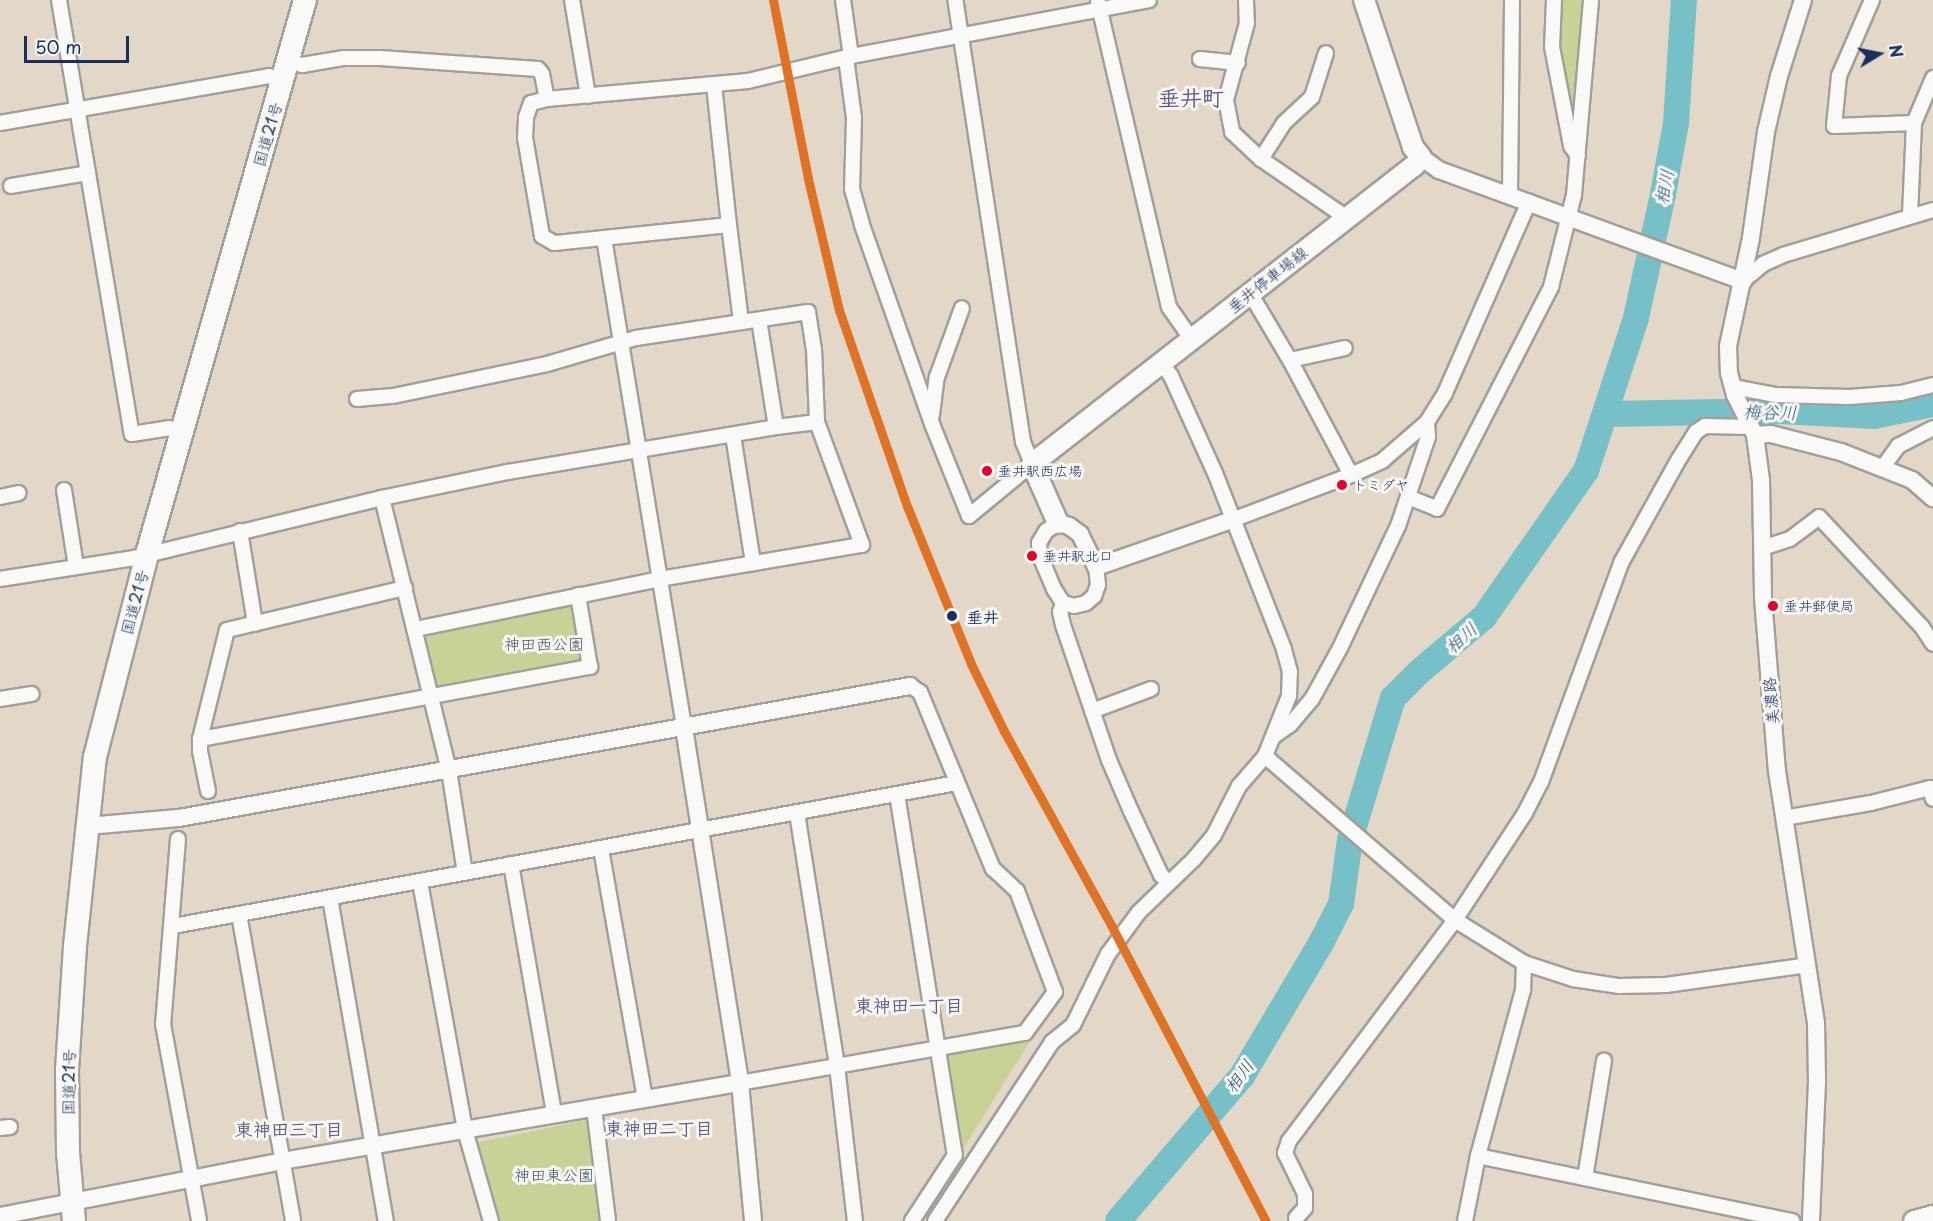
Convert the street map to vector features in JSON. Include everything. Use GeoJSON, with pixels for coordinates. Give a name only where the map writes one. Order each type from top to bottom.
{"type":"FeatureCollection","features":[{"type":"Feature","properties":{"kind":"highway","name":"国道21号"},"geometry":{"type":"LineString","coordinates":[[73,1211],[67,1071],[75,946],[95,757],[147,554],[305,0]]}},
{"type":"Feature","properties":{"kind":"main road"},"geometry":{"type":"LineString","coordinates":[[1364,0],[1413,147],[1421,158]]}},
{"type":"Feature","properties":{"kind":"main road","name":"垂井停車場線"},"geometry":{"type":"LineString","coordinates":[[1032,464],[1414,166],[1421,158]]}},
{"type":"Feature","properties":{"kind":"main road"},"geometry":{"type":"LineString","coordinates":[[1032,464],[1058,523]]}},
{"type":"Feature","properties":{"kind":"main road"},"geometry":{"type":"LineString","coordinates":[[1914,1221],[1933,1216]]}},
{"type":"Feature","properties":{"kind":"street"},"geometry":{"type":"LineString","coordinates":[[59,0],[132,434],[169,428],[182,433]]}},
{"type":"Feature","properties":{"kind":"street"},"geometry":{"type":"LineString","coordinates":[[572,0],[588,96]]}},
{"type":"Feature","properties":{"kind":"street"},"geometry":{"type":"LineString","coordinates":[[843,0],[854,118],[852,189],[865,236],[932,424],[969,516],[1032,464],[1023,442],[954,0]]}},
{"type":"Feature","properties":{"kind":"street"},"geometry":{"type":"LineString","coordinates":[[729,225],[554,243],[542,236],[525,128],[531,103],[547,99],[748,81],[849,57],[1099,4],[1149,0]]}},
{"type":"Feature","properties":{"kind":"street"},"geometry":{"type":"LineString","coordinates":[[1246,0],[1247,23],[1238,63],[1228,85],[1226,100],[1232,132],[1261,159],[1347,218]]}},
{"type":"Feature","properties":{"kind":"street"},"geometry":{"type":"LineString","coordinates":[[1510,194],[1512,0]]}},
{"type":"Feature","properties":{"kind":"street"},"geometry":{"type":"LineString","coordinates":[[1554,0],[1552,47],[1571,146],[1578,157]]}},
{"type":"Feature","properties":{"kind":"street"},"geometry":{"type":"LineString","coordinates":[[1408,497],[1437,509],[1551,287],[1573,220],[1591,0]]}},
{"type":"Feature","properties":{"kind":"street","name":"美濃路"},"geometry":{"type":"LineString","coordinates":[[1803,0],[1779,76],[1766,132],[1735,279],[1728,346],[1729,373],[1734,391],[1752,428],[1761,480],[1762,548],[1770,697],[1784,818],[1816,1023],[1817,1082],[1811,1221]]}},
{"type":"Feature","properties":{"kind":"street"},"geometry":{"type":"LineString","coordinates":[[1872,0],[1839,76],[1834,126],[1914,123]]}},
{"type":"Feature","properties":{"kind":"street"},"geometry":{"type":"LineString","coordinates":[[1099,4],[1169,308],[1191,339]]}},
{"type":"Feature","properties":{"kind":"street"},"geometry":{"type":"LineString","coordinates":[[1261,159],[1284,123],[1312,97],[1326,53]]}},
{"type":"Feature","properties":{"kind":"street"},"geometry":{"type":"LineString","coordinates":[[0,123],[269,76],[302,65],[344,58],[380,58],[538,69],[542,74],[547,99]]}},
{"type":"Feature","properties":{"kind":"street"},"geometry":{"type":"LineString","coordinates":[[1200,59],[1238,63]]}},
{"type":"Feature","properties":{"kind":"street"},"geometry":{"type":"LineString","coordinates":[[1911,215],[1914,123],[1933,78]]}},
{"type":"Feature","properties":{"kind":"street"},"geometry":{"type":"LineString","coordinates":[[714,85],[741,322]]}},
{"type":"Feature","properties":{"kind":"street"},"geometry":{"type":"LineString","coordinates":[[1421,158],[1439,170],[1510,194],[1573,220],[1735,279],[1783,255],[1933,210]]}},
{"type":"Feature","properties":{"kind":"street"},"geometry":{"type":"LineString","coordinates":[[11,186],[88,173]]}},
{"type":"Feature","properties":{"kind":"street"},"geometry":{"type":"LineString","coordinates":[[1096,567],[1351,476],[1382,461],[1427,422],[1445,393],[1529,202]]}},
{"type":"Feature","properties":{"kind":"street"},"geometry":{"type":"LineString","coordinates":[[604,237],[740,1083],[753,1221]]}},
{"type":"Feature","properties":{"kind":"street"},"geometry":{"type":"LineString","coordinates":[[1250,293],[1290,360],[1351,476]]}},
{"type":"Feature","properties":{"kind":"street"},"geometry":{"type":"LineString","coordinates":[[932,424],[937,377],[962,308]]}},
{"type":"Feature","properties":{"kind":"street"},"geometry":{"type":"LineString","coordinates":[[357,399],[393,396],[547,364],[636,338],[808,312],[814,349],[817,422],[862,545],[660,579],[416,629]]}},
{"type":"Feature","properties":{"kind":"street"},"geometry":{"type":"LineString","coordinates":[[759,320],[776,428]]}},
{"type":"Feature","properties":{"kind":"street"},"geometry":{"type":"LineString","coordinates":[[1290,360],[1345,348]]}},
{"type":"Feature","properties":{"kind":"street"},"geometry":{"type":"LineString","coordinates":[[935,1221],[1052,1041],[1073,1024],[1108,954],[1139,912],[1167,882],[1194,859],[1214,835],[1239,786],[1265,756],[1289,696],[1290,672],[1284,649],[1215,473],[1172,376],[1161,362]]}},
{"type":"Feature","properties":{"kind":"street"},"geometry":{"type":"LineString","coordinates":[[1734,391],[1776,395],[1849,397],[1901,393],[1933,385]]}},
{"type":"Feature","properties":{"kind":"street"},"geometry":{"type":"LineString","coordinates":[[0,579],[147,554],[382,498],[508,472],[817,422]]}},
{"type":"Feature","properties":{"kind":"street"},"geometry":{"type":"LineString","coordinates":[[1274,736],[1290,725],[1312,699],[1340,648],[1398,526],[1428,437],[1427,422]]}},
{"type":"Feature","properties":{"kind":"street"},"geometry":{"type":"LineString","coordinates":[[1296,1218],[1305,1208],[1305,1194],[1285,1153],[1289,1141],[1525,813],[1541,782],[1603,607],[1621,563],[1696,432],[1705,426],[1718,425],[1752,428],[1841,452],[1912,480],[1933,498]]}},
{"type":"Feature","properties":{"kind":"street"},"geometry":{"type":"LineString","coordinates":[[1882,467],[1898,446],[1933,428]]}},
{"type":"Feature","properties":{"kind":"street"},"geometry":{"type":"LineString","coordinates":[[734,435],[753,563]]}},
{"type":"Feature","properties":{"kind":"street"},"geometry":{"type":"LineString","coordinates":[[64,490],[76,567]]}},
{"type":"Feature","properties":{"kind":"street"},"geometry":{"type":"LineString","coordinates":[[0,497],[19,493]]}},
{"type":"Feature","properties":{"kind":"street"},"geometry":{"type":"LineString","coordinates":[[382,498],[449,770],[465,873]]}},
{"type":"Feature","properties":{"kind":"street"},"geometry":{"type":"LineString","coordinates":[[1762,548],[1790,539],[1819,517],[1922,627],[1933,644]]}},
{"type":"Feature","properties":{"kind":"street"},"geometry":{"type":"LineString","coordinates":[[1058,523],[1069,526],[1080,534],[1096,567],[1098,585],[1094,596],[1086,603],[1074,606],[1063,603],[1053,589],[1041,556],[1039,543],[1046,531],[1058,523]]}},
{"type":"Feature","properties":{"kind":"street"},"geometry":{"type":"LineString","coordinates":[[240,531],[255,624]]}},
{"type":"Feature","properties":{"kind":"street"},"geometry":{"type":"LineString","coordinates":[[208,791],[200,751],[200,739],[227,630],[405,588]]}},
{"type":"Feature","properties":{"kind":"street"},"geometry":{"type":"LineString","coordinates":[[200,739],[590,667],[578,595]]}},
{"type":"Feature","properties":{"kind":"street"},"geometry":{"type":"LineString","coordinates":[[1063,603],[1060,612],[1063,626],[1092,711],[1131,812],[1161,875],[1167,882]]}},
{"type":"Feature","properties":{"kind":"street"},"geometry":{"type":"LineString","coordinates":[[0,1216],[73,1211],[191,1178],[1025,1033],[1055,992],[1017,891],[993,869],[920,692],[910,686],[179,818],[87,826]]}},
{"type":"Feature","properties":{"kind":"street"},"geometry":{"type":"LineString","coordinates":[[1092,711],[1151,689]]}},
{"type":"Feature","properties":{"kind":"street"},"geometry":{"type":"LineString","coordinates":[[0,699],[32,694]]}},
{"type":"Feature","properties":{"kind":"street"},"geometry":{"type":"LineString","coordinates":[[1265,756],[1452,917],[1524,963],[1573,979],[1619,986],[1666,985],[1808,965]]}},
{"type":"Feature","properties":{"kind":"street"},"geometry":{"type":"LineString","coordinates":[[173,926],[957,783]]}},
{"type":"Feature","properties":{"kind":"street"},"geometry":{"type":"LineString","coordinates":[[1784,818],[1871,804],[1930,788],[1933,799]]}},
{"type":"Feature","properties":{"kind":"street"},"geometry":{"type":"LineString","coordinates":[[897,794],[955,1155],[912,1221]]}},
{"type":"Feature","properties":{"kind":"street"},"geometry":{"type":"LineString","coordinates":[[797,813],[837,1066],[855,1221]]}},
{"type":"Feature","properties":{"kind":"street"},"geometry":{"type":"LineString","coordinates":[[178,839],[173,926],[163,1024],[199,1221]]}},
{"type":"Feature","properties":{"kind":"street"},"geometry":{"type":"LineString","coordinates":[[601,849],[645,1099]]}},
{"type":"Feature","properties":{"kind":"street"},"geometry":{"type":"LineString","coordinates":[[511,864],[554,1114]]}},
{"type":"Feature","properties":{"kind":"street"},"geometry":{"type":"LineString","coordinates":[[420,882],[465,1130],[491,1221]]}},
{"type":"Feature","properties":{"kind":"street"},"geometry":{"type":"LineString","coordinates":[[330,898],[386,1221]]}},
{"type":"Feature","properties":{"kind":"street"},"geometry":{"type":"LineString","coordinates":[[240,914],[293,1221]]}},
{"type":"Feature","properties":{"kind":"street"},"geometry":{"type":"LineString","coordinates":[[1465,1221],[1478,1156],[1522,990],[1524,963]]}},
{"type":"Feature","properties":{"kind":"street"},"geometry":{"type":"LineString","coordinates":[[1585,1178],[1604,1061]]}},
{"type":"Feature","properties":{"kind":"street"},"geometry":{"type":"LineString","coordinates":[[594,1108],[608,1221]]}},
{"type":"Feature","properties":{"kind":"street"},"geometry":{"type":"LineString","coordinates":[[1478,1156],[1792,1221]]}},
{"type":"Feature","properties":{"kind":"green space"},"geometry":{"type":"Polygon","coordinates":[[[1556,0],[1587,0],[1576,140],[1553,44],[1556,0]]]}},
{"type":"Feature","properties":{"kind":"green space","name":"神田西公園"},"geometry":{"type":"Polygon","coordinates":[[[576,602],[590,667],[436,699],[422,635],[576,602]]]}},
{"type":"Feature","properties":{"kind":"green space"},"geometry":{"type":"Polygon","coordinates":[[[1030,1041],[957,1159],[942,1056],[1030,1041]]]}},
{"type":"Feature","properties":{"kind":"green space","name":"神田東公園"},"geometry":{"type":"Polygon","coordinates":[[[595,1118],[608,1221],[497,1221],[475,1143],[595,1118]]]}},
{"type":"Feature","properties":{"kind":"waterway","name":"相川"},"geometry":{"type":"LineString","coordinates":[[1118,1221],[1242,1076],[1322,941],[1341,904],[1350,840],[1393,698],[1419,672],[1484,617],[1586,471],[1636,318],[1663,194],[1676,123],[1684,0]]}},
{"type":"Feature","properties":{"kind":"waterway","name":"梅谷川"},"geometry":{"type":"LineString","coordinates":[[1606,414],[1777,411],[1874,416],[1933,404]]}},
{"type":"Feature","properties":{"kind":"transit line"},"geometry":{"type":"LineString","coordinates":[[773,0],[808,179],[839,310],[907,506],[971,664],[1004,731],[1111,925],[1266,1221]]}},
{"type":"Feature","properties":{"kind":"place","name":"垂井駅西広場"},"geometry":{"type":"Point","coordinates":[987,471]}},
{"type":"Feature","properties":{"kind":"place","name":"トミダヤ"},"geometry":{"type":"Point","coordinates":[1342,485]}},
{"type":"Feature","properties":{"kind":"place","name":"垂井駅北口"},"geometry":{"type":"Point","coordinates":[1032,556]}},
{"type":"Feature","properties":{"kind":"place","name":"垂井郵便局"},"geometry":{"type":"Point","coordinates":[1773,606]}},
{"type":"Feature","properties":{"kind":"place","name":"垂井"},"geometry":{"type":"Point","coordinates":[952,616]}},
{"type":"Feature","properties":{"kind":"district","name":"垂井町"},"geometry":{"type":"Point","coordinates":[1191,97]}},
{"type":"Feature","properties":{"kind":"district","name":"東神田一丁目"},"geometry":{"type":"Point","coordinates":[909,1005]}},
{"type":"Feature","properties":{"kind":"district","name":"東神田二丁目"},"geometry":{"type":"Point","coordinates":[659,1128]}},
{"type":"Feature","properties":{"kind":"district","name":"東神田三丁目"},"geometry":{"type":"Point","coordinates":[289,1129]}}]}
